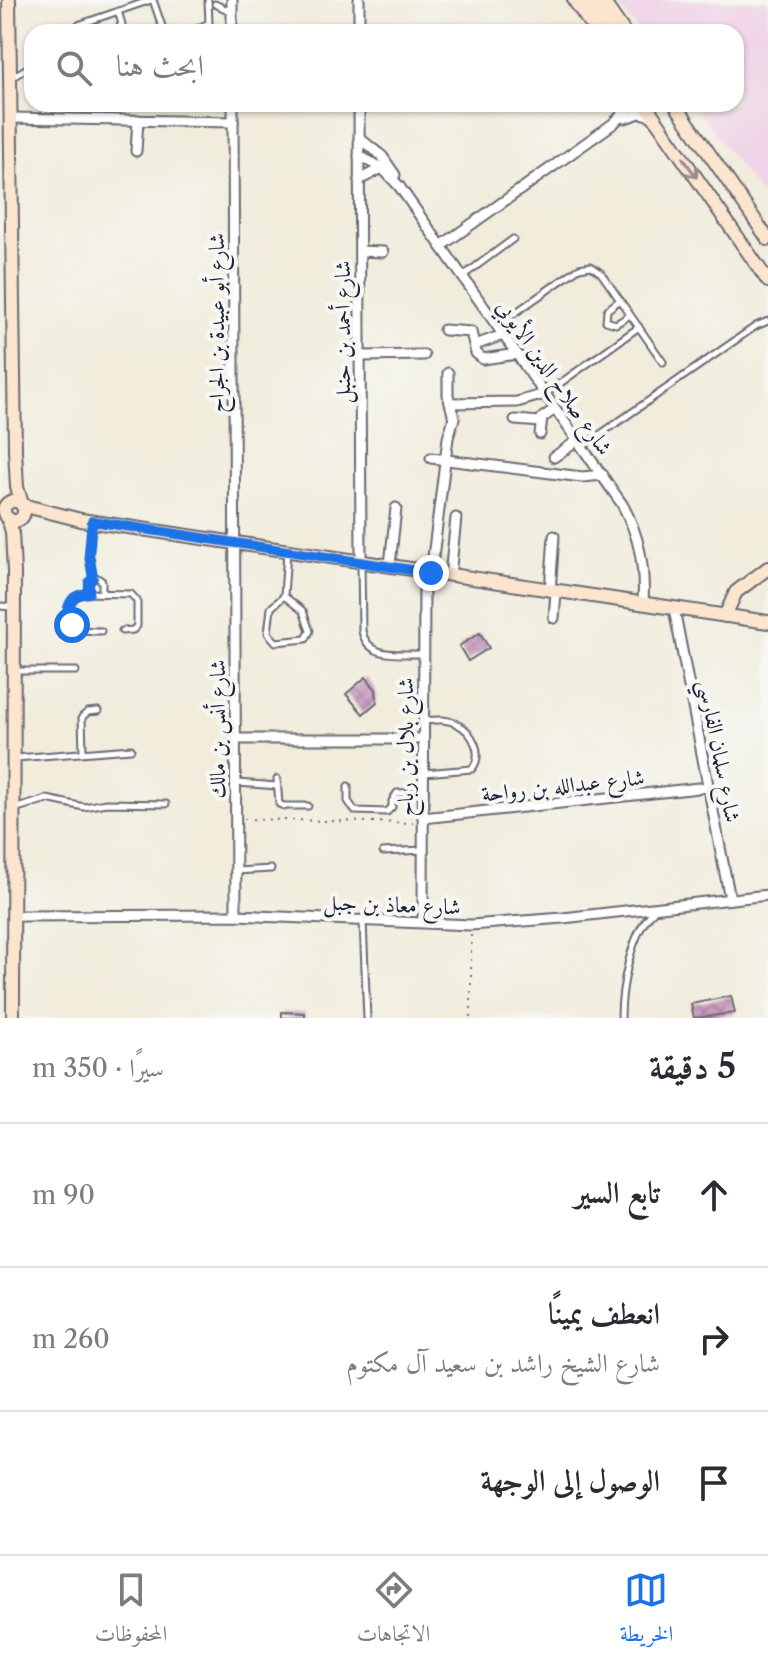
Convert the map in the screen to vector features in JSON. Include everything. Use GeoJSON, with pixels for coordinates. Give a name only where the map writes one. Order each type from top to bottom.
{"type":"FeatureCollection","features":[{"type":"Feature","properties":{"kind":"street"},"geometry":{"type":"LineString","coordinates":[[9,0],[7,81],[11,118],[5,138],[15,450],[11,458],[14,809],[9,924],[13,1018]]}},
{"type":"Feature","properties":{"kind":"street"},"geometry":{"type":"LineString","coordinates":[[232,0],[232,24]]}},
{"type":"Feature","properties":{"kind":"street"},"geometry":{"type":"LineString","coordinates":[[359,0],[359,24]]}},
{"type":"Feature","properties":{"kind":"street"},"geometry":{"type":"LineString","coordinates":[[574,0],[590,24]]}},
{"type":"Feature","properties":{"kind":"street"},"geometry":{"type":"LineString","coordinates":[[588,0],[604,24]]}},
{"type":"Feature","properties":{"kind":"street"},"geometry":{"type":"LineString","coordinates":[[602,0],[618,24]]}},
{"type":"Feature","properties":{"kind":"street","name":"شارع أبو عبيدة بن الجراح"},"geometry":{"type":"LineString","coordinates":[[233,112],[236,542]]}},
{"type":"Feature","properties":{"kind":"street","name":"شارع أحمد بن حنبل"},"geometry":{"type":"LineString","coordinates":[[359,112],[361,561]]}},
{"type":"Feature","properties":{"kind":"street"},"geometry":{"type":"LineString","coordinates":[[441,246],[614,123],[624,112]]}},
{"type":"Feature","properties":{"kind":"street"},"geometry":{"type":"LineString","coordinates":[[651,112],[768,281]]}},
{"type":"Feature","properties":{"kind":"street"},"geometry":{"type":"LineString","coordinates":[[681,112],[768,239]]}},
{"type":"Feature","properties":{"kind":"street"},"geometry":{"type":"LineString","coordinates":[[614,123],[636,114],[655,117]]}},
{"type":"Feature","properties":{"kind":"street"},"geometry":{"type":"LineString","coordinates":[[11,118],[233,122]]}},
{"type":"Feature","properties":{"kind":"street"},"geometry":{"type":"LineString","coordinates":[[136,151],[138,120]]}},
{"type":"Feature","properties":{"kind":"street","name":"شارع صلاح الدين الأيوبي"},"geometry":{"type":"LineString","coordinates":[[359,138],[386,161],[399,186],[603,475],[628,516],[638,542],[644,577],[643,604]]}},
{"type":"Feature","properties":{"kind":"street","name":"شارع صلاح الدين الأيوبي"},"geometry":{"type":"LineString","coordinates":[[359,156],[382,168],[399,186]]}},
{"type":"Feature","properties":{"kind":"street"},"geometry":{"type":"LineString","coordinates":[[359,180],[382,168]]}},
{"type":"Feature","properties":{"kind":"street"},"geometry":{"type":"LineString","coordinates":[[360,251],[383,252]]}},
{"type":"Feature","properties":{"kind":"street"},"geometry":{"type":"LineString","coordinates":[[444,330],[471,332],[476,353],[483,359],[517,354]]}},
{"type":"Feature","properties":{"kind":"street"},"geometry":{"type":"LineString","coordinates":[[475,345],[503,335]]}},
{"type":"Feature","properties":{"kind":"street"},"geometry":{"type":"LineString","coordinates":[[360,356],[424,355]]}},
{"type":"Feature","properties":{"kind":"street","name":"شارع بلال بن رباح"},"geometry":{"type":"LineString","coordinates":[[423,922],[423,654],[428,573],[454,418],[448,395],[448,373]]}},
{"type":"Feature","properties":{"kind":"street"},"geometry":{"type":"LineString","coordinates":[[450,403],[513,402],[545,394]]}},
{"type":"Feature","properties":{"kind":"street"},"geometry":{"type":"LineString","coordinates":[[529,400],[540,434]]}},
{"type":"Feature","properties":{"kind":"street"},"geometry":{"type":"LineString","coordinates":[[360,408],[374,409]]}},
{"type":"Feature","properties":{"kind":"street"},"geometry":{"type":"LineString","coordinates":[[515,420],[536,421],[555,409]]}},
{"type":"Feature","properties":{"kind":"street"},"geometry":{"type":"LineString","coordinates":[[554,457],[580,444]]}},
{"type":"Feature","properties":{"kind":"street"},"geometry":{"type":"LineString","coordinates":[[431,458],[582,477],[603,475]]}},
{"type":"Feature","properties":{"kind":"street"},"geometry":{"type":"LineString","coordinates":[[390,565],[396,508]]}},
{"type":"Feature","properties":{"kind":"street"},"geometry":{"type":"LineString","coordinates":[[12,511],[768,622]]}},
{"type":"Feature","properties":{"kind":"street"},"geometry":{"type":"LineString","coordinates":[[450,576],[456,518]]}},
{"type":"Feature","properties":{"kind":"street"},"geometry":{"type":"LineString","coordinates":[[554,536],[554,618]]}},
{"type":"Feature","properties":{"kind":"street","name":"شارع أنس بن مالك"},"geometry":{"type":"LineString","coordinates":[[236,542],[236,915]]}},
{"type":"Feature","properties":{"kind":"street"},"geometry":{"type":"LineString","coordinates":[[725,616],[736,592],[768,568]]}},
{"type":"Feature","properties":{"kind":"street","name":"شارع سلمان الفارسي"},"geometry":{"type":"LineString","coordinates":[[674,609],[730,899]]}},
{"type":"Feature","properties":{"kind":"street"},"geometry":{"type":"LineString","coordinates":[[0,727],[14,728]]}},
{"type":"Feature","properties":{"kind":"street"},"geometry":{"type":"LineString","coordinates":[[235,739],[423,739]]}},
{"type":"Feature","properties":{"kind":"street","name":"شارع عبدالله بن رواحة"},"geometry":{"type":"LineString","coordinates":[[423,821],[708,787]]}},
{"type":"Feature","properties":{"kind":"street","name":"شارع معاذ بن جبل"},"geometry":{"type":"LineString","coordinates":[[9,924],[236,915],[471,925],[768,895]]}},
{"type":"Feature","properties":{"kind":"lane"},"geometry":{"type":"LineString","coordinates":[[81,24],[152,0],[161,24]]}},
{"type":"Feature","properties":{"kind":"lane"},"geometry":{"type":"LineString","coordinates":[[207,24],[213,2],[232,13]]}},
{"type":"Feature","properties":{"kind":"lane"},"geometry":{"type":"LineString","coordinates":[[118,11],[122,24]]}},
{"type":"Feature","properties":{"kind":"lane"},"geometry":{"type":"LineString","coordinates":[[10,54],[24,61]]}},
{"type":"Feature","properties":{"kind":"lane"},"geometry":{"type":"LineString","coordinates":[[7,81],[24,70]]}},
{"type":"Feature","properties":{"kind":"lane"},"geometry":{"type":"LineString","coordinates":[[463,277],[513,239]]}},
{"type":"Feature","properties":{"kind":"lane"},"geometry":{"type":"LineString","coordinates":[[497,326],[583,266],[598,270],[663,362]]}},
{"type":"Feature","properties":{"kind":"lane"},"geometry":{"type":"LineString","coordinates":[[620,300],[605,313],[606,321],[616,324],[630,315]]}},
{"type":"Feature","properties":{"kind":"lane"},"geometry":{"type":"LineString","coordinates":[[580,444],[768,321]]}},
{"type":"Feature","properties":{"kind":"lane"},"geometry":{"type":"LineString","coordinates":[[545,394],[639,327]]}},
{"type":"Feature","properties":{"kind":"lane"},"geometry":{"type":"LineString","coordinates":[[87,520],[93,578]]}},
{"type":"Feature","properties":{"kind":"lane"},"geometry":{"type":"LineString","coordinates":[[284,596],[307,617],[310,631],[306,639],[276,642],[269,636],[269,614],[284,596],[287,550]]}},
{"type":"Feature","properties":{"kind":"lane"},"geometry":{"type":"LineString","coordinates":[[361,561],[362,631],[365,642],[381,653],[423,654]]}},
{"type":"Feature","properties":{"kind":"lane"},"geometry":{"type":"LineString","coordinates":[[89,593],[89,582],[93,578]]}},
{"type":"Feature","properties":{"kind":"lane"},"geometry":{"type":"LineString","coordinates":[[93,578],[102,581],[102,593]]}},
{"type":"Feature","properties":{"kind":"lane"},"geometry":{"type":"LineString","coordinates":[[101,631],[80,630],[72,625],[67,608],[71,600],[89,593],[129,593],[136,598],[136,628],[122,631]]}},
{"type":"Feature","properties":{"kind":"lane"},"geometry":{"type":"LineString","coordinates":[[0,606],[14,607]]}},
{"type":"Feature","properties":{"kind":"lane"},"geometry":{"type":"LineString","coordinates":[[14,671],[76,671]]}},
{"type":"Feature","properties":{"kind":"lane"},"geometry":{"type":"LineString","coordinates":[[83,751],[82,717],[88,712],[98,711]]}},
{"type":"Feature","properties":{"kind":"lane"},"geometry":{"type":"LineString","coordinates":[[423,721],[457,723],[476,745],[476,762],[472,769],[423,774]]}},
{"type":"Feature","properties":{"kind":"lane"},"geometry":{"type":"LineString","coordinates":[[14,758],[131,749]]}},
{"type":"Feature","properties":{"kind":"lane"},"geometry":{"type":"LineString","coordinates":[[236,783],[277,782],[279,804],[308,806]]}},
{"type":"Feature","properties":{"kind":"lane"},"geometry":{"type":"LineString","coordinates":[[348,786],[348,801],[355,811],[387,812],[397,793],[423,792]]}},
{"type":"Feature","properties":{"kind":"lane"},"geometry":{"type":"LineString","coordinates":[[14,809],[47,799],[84,807],[106,803],[166,804]]}},
{"type":"Feature","properties":{"kind":"lane"},"geometry":{"type":"LineString","coordinates":[[383,852],[423,850]]}},
{"type":"Feature","properties":{"kind":"lane"},"geometry":{"type":"LineString","coordinates":[[236,871],[271,869]]}},
{"type":"Feature","properties":{"kind":"lane"},"geometry":{"type":"LineString","coordinates":[[621,1018],[624,986],[640,929],[658,908]]}},
{"type":"Feature","properties":{"kind":"lane"},"geometry":{"type":"LineString","coordinates":[[363,920],[367,1018]]}},
{"type":"Feature","properties":{"kind":"path"},"geometry":{"type":"LineString","coordinates":[[235,819],[423,821]]}},
{"type":"Feature","properties":{"kind":"path"},"geometry":{"type":"LineString","coordinates":[[471,925],[471,1018]]}},
{"type":"Feature","properties":{"kind":"shaded area"},"geometry":{"type":"Polygon","coordinates":[[[615,0],[768,0],[768,205],[699,112],[744,112],[744,24],[633,24],[615,0]]]}},
{"type":"Feature","properties":{"kind":"building"},"geometry":{"type":"Polygon","coordinates":[[[480,633],[489,648],[468,661],[459,646],[480,633]]]}},
{"type":"Feature","properties":{"kind":"building"},"geometry":{"type":"Polygon","coordinates":[[[366,677],[376,690],[377,702],[363,714],[346,694],[366,677]]]}},
{"type":"Feature","properties":{"kind":"building"},"geometry":{"type":"Polygon","coordinates":[[[731,996],[735,1013],[694,1018],[691,1004],[731,996]]]}},
{"type":"Feature","properties":{"kind":"building"},"geometry":{"type":"Polygon","coordinates":[[[282,1012],[305,1013],[305,1018],[282,1018],[282,1012]]]}},
{"type":"Feature","properties":{"kind":"route"},"geometry":{"type":"LineString","coordinates":[[72,625],[67,613],[69,604],[74,597],[89,593],[89,582],[93,578],[89,554],[92,521],[431,573]]}}]}
